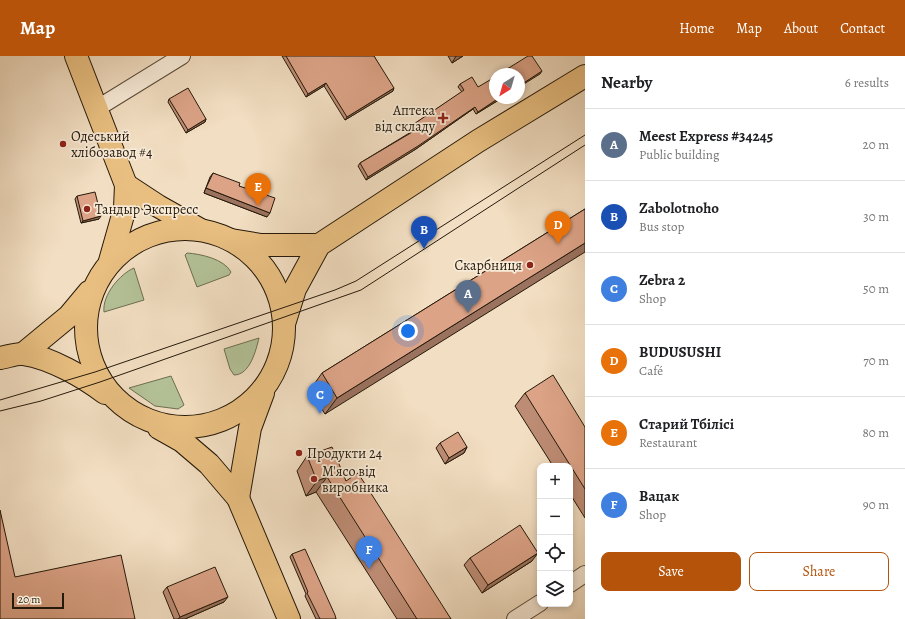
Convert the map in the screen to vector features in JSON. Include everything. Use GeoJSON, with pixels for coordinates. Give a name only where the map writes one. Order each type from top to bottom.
{"type":"FeatureCollection","features":[{"type":"Feature","properties":{"kind":"main road"},"geometry":{"type":"LineString","coordinates":[[24,354],[68,316],[93,288],[110,261],[125,208],[126,185],[76,56]]}},
{"type":"Feature","properties":{"kind":"main road"},"geometry":{"type":"LineString","coordinates":[[284,324],[294,289],[319,245],[478,141],[585,76]]}},
{"type":"Feature","properties":{"kind":"main road"},"geometry":{"type":"LineString","coordinates":[[126,185],[158,206],[198,229],[231,240],[261,244],[319,245]]}},
{"type":"Feature","properties":{"kind":"main road"},"geometry":{"type":"LineString","coordinates":[[110,261],[136,241],[166,230],[198,229]]}},
{"type":"Feature","properties":{"kind":"main road"},"geometry":{"type":"LineString","coordinates":[[231,240],[255,257],[272,281],[282,308],[284,324],[283,347],[276,369],[264,388],[250,428],[238,498]]}},
{"type":"Feature","properties":{"kind":"main road"},"geometry":{"type":"LineString","coordinates":[[93,288],[85,316],[86,345],[100,382],[119,403]]}},
{"type":"Feature","properties":{"kind":"main road"},"geometry":{"type":"LineString","coordinates":[[0,358],[24,354],[53,363],[81,377],[119,403],[182,441],[209,464],[238,498],[288,619]]}},
{"type":"Feature","properties":{"kind":"main road"},"geometry":{"type":"LineString","coordinates":[[146,420],[178,428],[210,425],[240,411],[264,388]]}},
{"type":"Feature","properties":{"kind":"street"},"geometry":{"type":"LineString","coordinates":[[96,109],[182,56]]}},
{"type":"Feature","properties":{"kind":"street"},"geometry":{"type":"LineString","coordinates":[[573,582],[585,574]]}},
{"type":"Feature","properties":{"kind":"street"},"geometry":{"type":"LineString","coordinates":[[515,619],[537,605]]}},
{"type":"Feature","properties":{"kind":"green space"},"geometry":{"type":"Polygon","coordinates":[[[187,253],[212,258],[228,267],[231,272],[229,275],[197,287],[185,255],[187,253]]]}},
{"type":"Feature","properties":{"kind":"green space"},"geometry":{"type":"Polygon","coordinates":[[[134,268],[144,300],[104,312],[106,299],[113,286],[123,275],[134,268]]]}},
{"type":"Feature","properties":{"kind":"green space"},"geometry":{"type":"Polygon","coordinates":[[[259,338],[254,355],[248,366],[240,374],[234,375],[230,369],[224,349],[259,338]]]}},
{"type":"Feature","properties":{"kind":"green space"},"geometry":{"type":"Polygon","coordinates":[[[171,376],[184,405],[178,409],[155,406],[129,388],[171,376]]]}},
{"type":"Feature","properties":{"kind":"building"},"geometry":{"type":"Polygon","coordinates":[[[286,56],[374,56],[394,88],[347,117],[326,83],[308,94],[286,56]]]}},
{"type":"Feature","properties":{"kind":"building"},"geometry":{"type":"Polygon","coordinates":[[[528,56],[532,56],[542,71],[525,82],[525,68],[509,68],[528,56]]]}},
{"type":"Feature","properties":{"kind":"building"},"geometry":{"type":"Polygon","coordinates":[[[472,77],[478,87],[489,81],[490,104],[478,112],[475,107],[418,146],[368,177],[360,163],[414,131],[411,126],[464,90],[460,84],[472,77]]]}},
{"type":"Feature","properties":{"kind":"building"},"geometry":{"type":"Polygon","coordinates":[[[188,88],[206,119],[188,130],[169,99],[188,88]]]}},
{"type":"Feature","properties":{"kind":"building"},"geometry":{"type":"Polygon","coordinates":[[[213,173],[240,183],[239,186],[275,198],[270,213],[206,188],[213,173]]]}},
{"type":"Feature","properties":{"kind":"building","name":"Тандыр Экспресс"},"geometry":{"type":"Polygon","coordinates":[[[95,192],[101,216],[83,221],[77,196],[95,192]]]}},
{"type":"Feature","properties":{"kind":"building"},"geometry":{"type":"Polygon","coordinates":[[[585,209],[585,243],[337,398],[322,373],[585,209]]]}},
{"type":"Feature","properties":{"kind":"building"},"geometry":{"type":"Polygon","coordinates":[[[553,375],[585,427],[585,489],[573,470],[573,463],[569,463],[525,393],[553,375]]]}},
{"type":"Feature","properties":{"kind":"building"},"geometry":{"type":"Polygon","coordinates":[[[458,432],[467,447],[449,458],[440,443],[458,432]]]}},
{"type":"Feature","properties":{"kind":"building"},"geometry":{"type":"Polygon","coordinates":[[[332,447],[346,481],[358,473],[451,619],[417,619],[327,477],[317,481],[307,456],[332,447]]]}},
{"type":"Feature","properties":{"kind":"building"},"geometry":{"type":"Polygon","coordinates":[[[0,510],[15,577],[121,555],[135,619],[0,619],[0,510]]]}},
{"type":"Feature","properties":{"kind":"building"},"geometry":{"type":"Polygon","coordinates":[[[520,525],[537,551],[537,554],[488,585],[470,558],[520,525]]]}},
{"type":"Feature","properties":{"kind":"building"},"geometry":{"type":"Polygon","coordinates":[[[305,549],[336,619],[320,619],[307,593],[308,592],[292,554],[305,549]]]}},
{"type":"Feature","properties":{"kind":"building"},"geometry":{"type":"Polygon","coordinates":[[[215,567],[228,597],[180,617],[167,587],[215,567]]]}},
{"type":"Feature","properties":{"kind":"tram line"},"geometry":{"type":"LineString","coordinates":[[0,400],[95,372],[335,290],[356,281],[585,135]]}},
{"type":"Feature","properties":{"kind":"tram line"},"geometry":{"type":"LineString","coordinates":[[0,411],[41,401],[100,382],[361,290],[585,145]]}},
{"type":"Feature","properties":{"kind":"place","name":"Аптека від складу"},"geometry":{"type":"Point","coordinates":[443,118]}},
{"type":"Feature","properties":{"kind":"place","name":"Одеський хлібозавод #4"},"geometry":{"type":"Point","coordinates":[63,144]}},
{"type":"Feature","properties":{"kind":"place","name":"Старий Тбілісі"},"geometry":{"type":"Point","coordinates":[258,206]}},
{"type":"Feature","properties":{"kind":"place","name":"Тандыр Экспресс"},"geometry":{"type":"Point","coordinates":[87,209]}},
{"type":"Feature","properties":{"kind":"place","name":"BUDUSUSHI"},"geometry":{"type":"Point","coordinates":[558,244]}},
{"type":"Feature","properties":{"kind":"place","name":"Zabolotnoho"},"geometry":{"type":"Point","coordinates":[424,249]}},
{"type":"Feature","properties":{"kind":"place","name":"Скарбниця"},"geometry":{"type":"Point","coordinates":[530,265]}},
{"type":"Feature","properties":{"kind":"place","name":"Meest Express #34245"},"geometry":{"type":"Point","coordinates":[468,313]}},
{"type":"Feature","properties":{"kind":"place","name":"Zebra 2"},"geometry":{"type":"Point","coordinates":[320,414]}},
{"type":"Feature","properties":{"kind":"place","name":"Продукти 24"},"geometry":{"type":"Point","coordinates":[299,453]}},
{"type":"Feature","properties":{"kind":"place","name":"М'ясо від виробника"},"geometry":{"type":"Point","coordinates":[314,479]}},
{"type":"Feature","properties":{"kind":"place","name":"Вацак"},"geometry":{"type":"Point","coordinates":[369,569]}}]}
